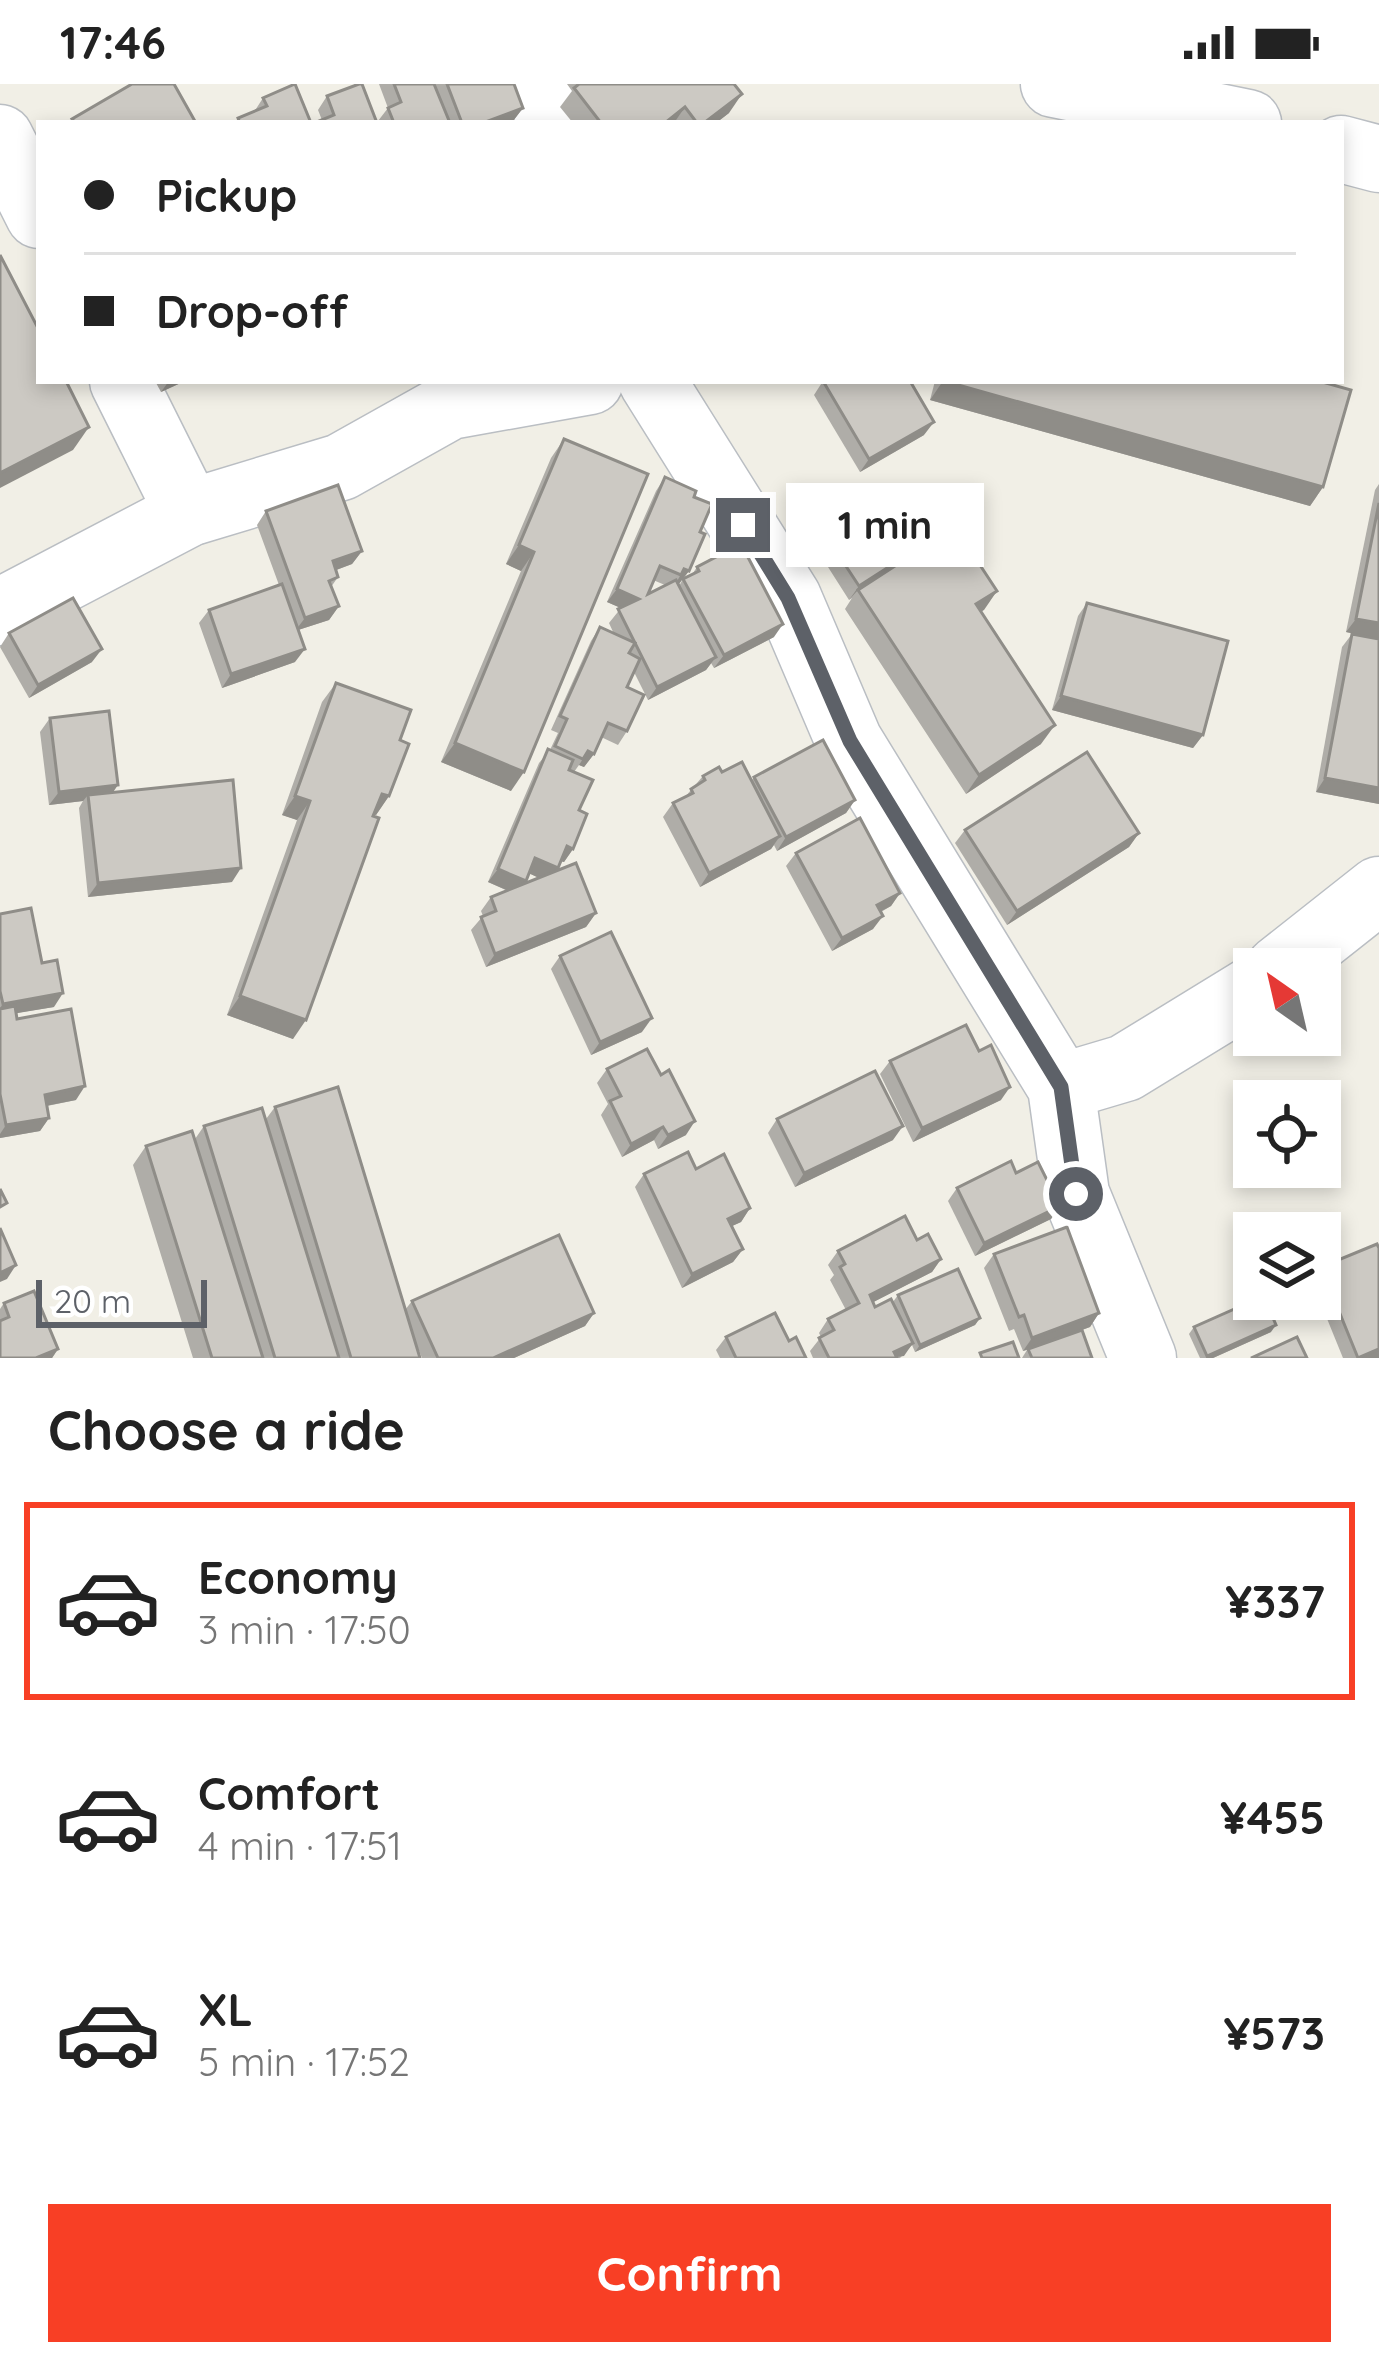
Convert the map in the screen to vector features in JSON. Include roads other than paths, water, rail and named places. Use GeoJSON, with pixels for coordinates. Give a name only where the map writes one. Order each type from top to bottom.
{"type":"FeatureCollection","features":[{"type":"Feature","properties":{"kind":"street"},"geometry":{"type":"LineString","coordinates":[[547,84],[544,104],[550,120]]}},
{"type":"Feature","properties":{"kind":"street"},"geometry":{"type":"LineString","coordinates":[[1054,84],[1233,120]]}},
{"type":"Feature","properties":{"kind":"street"},"geometry":{"type":"LineString","coordinates":[[0,137],[36,209]]}},
{"type":"Feature","properties":{"kind":"street"},"geometry":{"type":"LineString","coordinates":[[1344,149],[1379,159]]}},
{"type":"Feature","properties":{"kind":"street"},"geometry":{"type":"LineString","coordinates":[[124,384],[189,513]]}},
{"type":"Feature","properties":{"kind":"street"},"geometry":{"type":"LineString","coordinates":[[0,612],[189,513],[341,467],[450,406],[573,384]]}},
{"type":"Feature","properties":{"kind":"street"},"geometry":{"type":"LineString","coordinates":[[654,384],[788,598],[850,741],[1061,1087],[1076,1194],[1143,1358]]}},
{"type":"Feature","properties":{"kind":"street"},"geometry":{"type":"LineString","coordinates":[[1306,948],[1379,890]]}},
{"type":"Feature","properties":{"kind":"street"},"geometry":{"type":"LineString","coordinates":[[1061,1087],[1125,1068],[1233,1002]]}}]}
